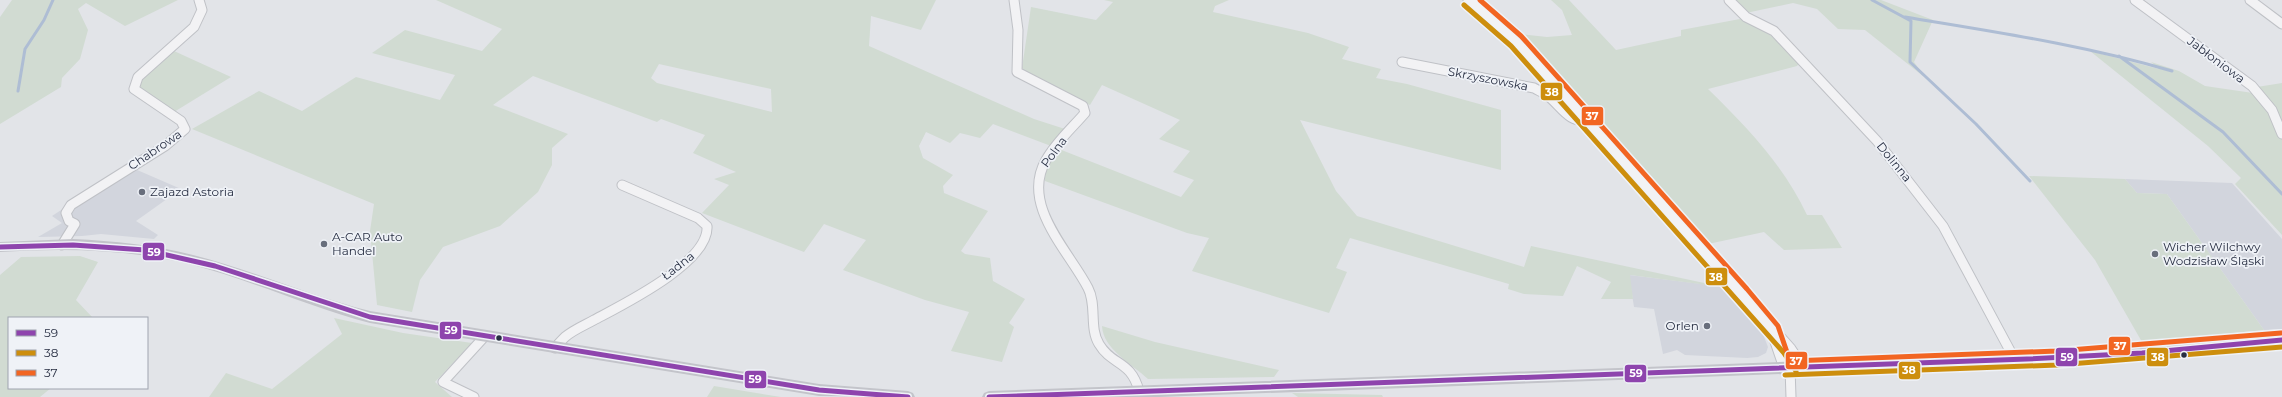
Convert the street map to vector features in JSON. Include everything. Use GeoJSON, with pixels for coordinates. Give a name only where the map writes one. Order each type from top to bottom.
{"type":"FeatureCollection","features":[{"type":"Feature","properties":{"kind":"main road"},"geometry":{"type":"LineString","coordinates":[[0,248],[62,245],[117,246],[178,257],[223,269],[344,310],[370,317],[819,390],[908,397]]}},
{"type":"Feature","properties":{"kind":"main road"},"geometry":{"type":"LineString","coordinates":[[989,397],[2014,360],[2106,355],[2282,340]]}},
{"type":"Feature","properties":{"kind":"street","name":"Chabrowa"},"geometry":{"type":"LineString","coordinates":[[62,245],[75,224],[69,221],[66,213],[71,205],[165,146],[185,129],[181,121],[134,89],[134,84],[138,77],[194,27],[202,10],[199,0]]}},
{"type":"Feature","properties":{"kind":"street","name":"Polna"},"geometry":{"type":"LineString","coordinates":[[1014,0],[1018,26],[1018,48],[1014,64],[1017,72],[1083,106],[1085,113],[1045,160],[1038,176],[1041,207],[1089,289],[1094,301],[1095,334],[1100,346],[1136,375],[1139,391]]}},
{"type":"Feature","properties":{"kind":"street"},"geometry":{"type":"LineString","coordinates":[[1468,0],[1516,41],[1588,120],[1790,349],[1792,367],[1791,397]]}},
{"type":"Feature","properties":{"kind":"street","name":"Dolinna"},"geometry":{"type":"LineString","coordinates":[[1729,0],[1746,17],[1774,31],[1877,141],[1943,226],[1962,258],[2014,360]]}},
{"type":"Feature","properties":{"kind":"street","name":"Jabłoniowa"},"geometry":{"type":"LineString","coordinates":[[2135,0],[2252,86],[2272,110],[2282,134]]}},
{"type":"Feature","properties":{"kind":"street"},"geometry":{"type":"LineString","coordinates":[[2250,0],[2282,24]]}},
{"type":"Feature","properties":{"kind":"street","name":"Skrzyszowska"},"geometry":{"type":"LineString","coordinates":[[1402,62],[1534,88],[1547,95],[1573,120],[1584,122],[1588,120]]}},
{"type":"Feature","properties":{"kind":"street","name":"Ładna"},"geometry":{"type":"LineString","coordinates":[[555,348],[566,336],[673,272],[694,255],[708,236],[707,226],[698,218],[622,185]]}},
{"type":"Feature","properties":{"kind":"street"},"geometry":{"type":"LineString","coordinates":[[1772,329],[1792,367]]}},
{"type":"Feature","properties":{"kind":"street"},"geometry":{"type":"LineString","coordinates":[[474,397],[443,382],[485,336]]}},
{"type":"Feature","properties":{"kind":"shaded area"},"geometry":{"type":"Polygon","coordinates":[[[12,0],[178,0],[125,26],[86,3],[78,9],[88,30],[80,59],[62,78],[61,87],[0,124],[0,17],[12,0]]]}},
{"type":"Feature","properties":{"kind":"shaded area"},"geometry":{"type":"Polygon","coordinates":[[[436,0],[936,0],[921,30],[871,16],[869,46],[1034,119],[1065,129],[1051,146],[993,124],[980,138],[960,133],[950,143],[926,132],[919,146],[923,158],[953,175],[943,186],[944,193],[988,211],[961,251],[965,254],[990,258],[993,281],[1025,299],[1009,323],[1014,327],[1002,362],[951,351],[969,312],[925,300],[843,270],[866,240],[824,224],[804,252],[702,213],[729,185],[714,179],[736,172],[693,153],[705,135],[661,119],[657,122],[533,76],[493,105],[568,134],[552,148],[552,165],[538,192],[500,226],[443,247],[420,280],[412,312],[377,305],[370,231],[374,204],[192,129],[259,91],[302,111],[356,77],[440,100],[455,75],[372,53],[405,30],[482,51],[502,29],[436,0]],[[659,64],[651,78],[657,83],[772,112],[771,89],[659,64]]]}},
{"type":"Feature","properties":{"kind":"shaded area"},"geometry":{"type":"Polygon","coordinates":[[[1104,0],[1229,0],[1215,6],[1213,12],[1308,33],[1349,47],[1342,59],[1381,69],[1376,78],[1407,84],[1501,110],[1501,170],[1300,120],[1336,191],[1357,216],[1524,267],[1531,246],[1723,287],[1630,275],[1633,299],[1601,299],[1611,282],[1577,266],[1563,296],[1524,294],[1508,289],[1509,284],[1350,238],[1336,268],[1347,272],[1329,313],[1192,271],[1209,238],[1187,233],[1045,181],[1045,172],[1059,149],[1181,197],[1194,180],[1173,172],[1190,151],[1159,139],[1180,120],[1102,85],[1090,105],[1034,78],[1022,68],[1031,7],[1096,20],[1113,2],[1104,0]]]}},
{"type":"Feature","properties":{"kind":"shaded area"},"geometry":{"type":"Polygon","coordinates":[[[1551,0],[1569,0],[1616,50],[1681,36],[1681,30],[1740,19],[1766,31],[1800,62],[1797,66],[1708,89],[1764,148],[1798,197],[1807,215],[1822,215],[1842,248],[1784,250],[1764,232],[1708,244],[1652,177],[1518,34],[1547,37],[1572,35],[1562,10],[1551,0]]]}},
{"type":"Feature","properties":{"kind":"shaded area"},"geometry":{"type":"Polygon","coordinates":[[[1731,0],[1881,0],[1933,20],[1914,62],[1923,76],[1865,30],[1838,29],[1817,9],[1793,3],[1746,13],[1731,0]]]}},
{"type":"Feature","properties":{"kind":"shaded area"},"geometry":{"type":"Polygon","coordinates":[[[174,51],[231,77],[174,112],[138,86],[139,79],[174,51]]]}},
{"type":"Feature","properties":{"kind":"shaded area"},"geometry":{"type":"Polygon","coordinates":[[[2090,51],[2159,69],[2151,62],[2179,71],[2205,86],[2253,93],[2257,87],[2282,83],[2282,235],[2235,184],[2241,178],[2208,146],[2090,51]]]}},
{"type":"Feature","properties":{"kind":"shaded area"},"geometry":{"type":"Polygon","coordinates":[[[128,166],[181,189],[136,221],[158,235],[154,239],[101,234],[38,237],[62,223],[52,216],[128,166]]]}},
{"type":"Feature","properties":{"kind":"shaded area","name":"Wicher Wilchwy Wodzisław Śląski"},"geometry":{"type":"Polygon","coordinates":[[[2029,176],[2125,179],[2137,193],[2167,194],[2264,330],[2142,342],[2095,260],[2029,176]]]}},
{"type":"Feature","properties":{"kind":"shaded area"},"geometry":{"type":"Polygon","coordinates":[[[2125,179],[2232,183],[2282,239],[2282,329],[2264,330],[2167,194],[2137,193],[2125,179]]]}},
{"type":"Feature","properties":{"kind":"shaded area"},"geometry":{"type":"Polygon","coordinates":[[[80,256],[98,262],[76,300],[92,317],[8,317],[8,389],[50,389],[40,397],[0,397],[0,275],[21,257],[80,256]]]}},
{"type":"Feature","properties":{"kind":"shaded area"},"geometry":{"type":"Polygon","coordinates":[[[1629,275],[1726,287],[1761,329],[1768,347],[1766,353],[1758,357],[1747,358],[1685,355],[1677,350],[1663,354],[1654,309],[1634,307],[1629,275]]]}},
{"type":"Feature","properties":{"kind":"shaded area"},"geometry":{"type":"Polygon","coordinates":[[[334,318],[403,333],[472,343],[435,382],[452,397],[209,397],[226,373],[272,389],[342,334],[334,318]]]}},
{"type":"Feature","properties":{"kind":"shaded area"},"geometry":{"type":"Polygon","coordinates":[[[1102,326],[1155,342],[1279,370],[1274,377],[1148,379],[1119,356],[1107,342],[1102,326]]]}},
{"type":"Feature","properties":{"kind":"shaded area"},"geometry":{"type":"Polygon","coordinates":[[[714,386],[781,397],[707,397],[714,386]]]}},
{"type":"Feature","properties":{"kind":"shaded area"},"geometry":{"type":"Polygon","coordinates":[[[1292,393],[1382,395],[1383,397],[1298,397],[1292,393]]]}},
{"type":"Feature","properties":{"kind":"waterway"},"geometry":{"type":"LineString","coordinates":[[18,91],[25,49],[44,20],[53,0]]}},
{"type":"Feature","properties":{"kind":"waterway"},"geometry":{"type":"LineString","coordinates":[[1872,0],[1911,21],[1910,62],[1976,124],[2030,181]]}},
{"type":"Feature","properties":{"kind":"waterway"},"geometry":{"type":"LineString","coordinates":[[1905,17],[2073,46],[2121,58]]}},
{"type":"Feature","properties":{"kind":"waterway"},"geometry":{"type":"LineString","coordinates":[[2121,58],[2172,71]]}},
{"type":"Feature","properties":{"kind":"waterway"},"geometry":{"type":"LineString","coordinates":[[2121,58],[2223,132],[2282,194]]}},
{"type":"Feature","properties":{"kind":"transit line","name":"37"},"geometry":{"type":"LineString","coordinates":[[1480,0],[1521,36],[1747,289],[1778,326],[1790,361],[2057,351],[2281,333]]}},
{"type":"Feature","properties":{"kind":"transit line","name":"38"},"geometry":{"type":"LineString","coordinates":[[1464,5],[1511,46],[1784,353],[1796,371]]}},
{"type":"Feature","properties":{"kind":"transit line","name":"59"},"geometry":{"type":"LineString","coordinates":[[0,247],[73,245],[121,247],[145,250],[169,254],[215,266],[370,317],[819,390],[908,397]]}},
{"type":"Feature","properties":{"kind":"transit line","name":"59"},"geometry":{"type":"LineString","coordinates":[[989,397],[2027,359],[2142,353],[2282,340]]}},
{"type":"Feature","properties":{"kind":"transit line","name":"38"},"geometry":{"type":"LineString","coordinates":[[1785,375],[2057,365],[2282,347]]}},
{"type":"Feature","properties":{"kind":"place","name":"Zajazd Astoria"},"geometry":{"type":"Point","coordinates":[142,192]}},
{"type":"Feature","properties":{"kind":"place","name":"A-CAR Auto Handel"},"geometry":{"type":"Point","coordinates":[324,244]}},
{"type":"Feature","properties":{"kind":"place","name":"Wicher Wilchwy Wodzisław Śląski"},"geometry":{"type":"Point","coordinates":[2155,254]}},
{"type":"Feature","properties":{"kind":"place","name":"Orlen"},"geometry":{"type":"Point","coordinates":[1707,326]}}]}
